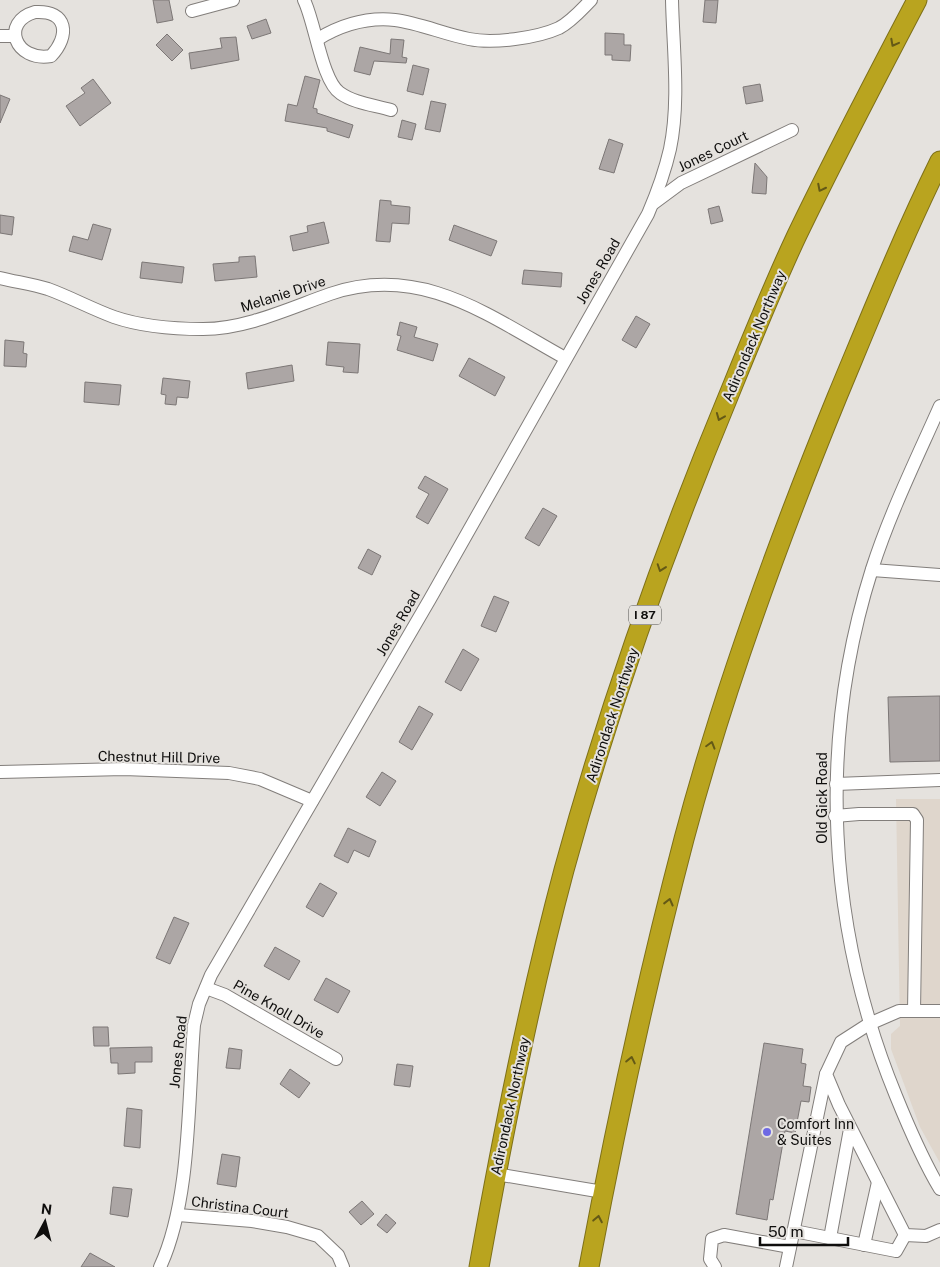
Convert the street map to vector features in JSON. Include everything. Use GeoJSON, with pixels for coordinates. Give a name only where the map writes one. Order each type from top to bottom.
{"type":"FeatureCollection","features":[{"type":"Feature","properties":{"kind":"highway","name":"Adirondack Northway"},"geometry":{"type":"LineString","coordinates":[[479,1267],[534,990],[565,869],[616,699],[670,540],[796,237],[917,0]]}},
{"type":"Feature","properties":{"kind":"highway"},"geometry":{"type":"LineString","coordinates":[[589,1267],[643,1004],[685,837],[719,719],[751,624],[810,463],[871,315],[940,161]]}},
{"type":"Feature","properties":{"kind":"street"},"geometry":{"type":"LineString","coordinates":[[192,11],[233,0]]}},
{"type":"Feature","properties":{"kind":"street"},"geometry":{"type":"LineString","coordinates":[[304,0],[318,39],[326,74],[338,92],[351,99],[391,110]]}},
{"type":"Feature","properties":{"kind":"street"},"geometry":{"type":"LineString","coordinates":[[318,39],[343,26],[370,20],[395,20],[470,40],[517,38],[560,28],[573,19],[590,0]]}},
{"type":"Feature","properties":{"kind":"street","name":"Jones Road"},"geometry":{"type":"LineString","coordinates":[[160,1267],[173,1236],[178,1214],[184,1169],[194,1025],[206,988],[312,801],[430,600],[652,205],[670,148],[674,112],[672,0]]}},
{"type":"Feature","properties":{"kind":"street"},"geometry":{"type":"LineString","coordinates":[[0,36],[14,36]]}},
{"type":"Feature","properties":{"kind":"street","name":"Jones Court"},"geometry":{"type":"LineString","coordinates":[[652,205],[681,183],[792,130]]}},
{"type":"Feature","properties":{"kind":"street","name":"Melanie Drive"},"geometry":{"type":"LineString","coordinates":[[0,278],[48,289],[115,317],[154,327],[205,329],[226,327],[260,318],[343,290],[366,285],[397,283],[439,292],[468,304],[565,358]]}},
{"type":"Feature","properties":{"kind":"street","name":"Old Gick Road"},"geometry":{"type":"LineString","coordinates":[[940,406],[895,506],[872,570],[857,624],[844,686],[837,739],[835,816],[840,880],[847,930],[869,1024],[919,1150],[940,1189]]}},
{"type":"Feature","properties":{"kind":"street"},"geometry":{"type":"LineString","coordinates":[[872,570],[940,574]]}},
{"type":"Feature","properties":{"kind":"street","name":"Chestnut Hill Drive"},"geometry":{"type":"LineString","coordinates":[[0,772],[124,770],[229,773],[260,779],[312,801]]}},
{"type":"Feature","properties":{"kind":"street"},"geometry":{"type":"LineString","coordinates":[[836,784],[940,780]]}},
{"type":"Feature","properties":{"kind":"street"},"geometry":{"type":"LineString","coordinates":[[835,816],[913,814],[917,820],[914,1011]]}},
{"type":"Feature","properties":{"kind":"street","name":"Pine Knoll Drive"},"geometry":{"type":"LineString","coordinates":[[206,988],[225,995],[336,1059]]}},
{"type":"Feature","properties":{"kind":"street"},"geometry":{"type":"LineString","coordinates":[[786,1267],[826,1074],[841,1042],[869,1024],[899,1012],[940,1011]]}},
{"type":"Feature","properties":{"kind":"street"},"geometry":{"type":"LineString","coordinates":[[826,1074],[850,1129],[905,1235]]}},
{"type":"Feature","properties":{"kind":"street"},"geometry":{"type":"LineString","coordinates":[[830,1238],[850,1129]]}},
{"type":"Feature","properties":{"kind":"street"},"geometry":{"type":"LineString","coordinates":[[496,1174],[603,1192]]}},
{"type":"Feature","properties":{"kind":"street"},"geometry":{"type":"LineString","coordinates":[[864,1245],[878,1182]]}},
{"type":"Feature","properties":{"kind":"street","name":"Christina Court"},"geometry":{"type":"LineString","coordinates":[[178,1214],[252,1221],[287,1227],[318,1236],[338,1254],[343,1267]]}},
{"type":"Feature","properties":{"kind":"street"},"geometry":{"type":"LineString","coordinates":[[905,1235],[926,1236],[940,1230]]}},
{"type":"Feature","properties":{"kind":"street"},"geometry":{"type":"LineString","coordinates":[[794,1231],[896,1251],[905,1235]]}},
{"type":"Feature","properties":{"kind":"street"},"geometry":{"type":"LineString","coordinates":[[715,1267],[710,1259],[712,1239],[724,1235],[790,1248]]}},
{"type":"Feature","properties":{"kind":"shaded area"},"geometry":{"type":"Polygon","coordinates":[[[896,799],[940,799],[940,1163],[920,1127],[891,1049],[891,1034],[900,1026],[896,799]]]}},
{"type":"Feature","properties":{"kind":"building"},"geometry":{"type":"Polygon","coordinates":[[[153,0],[169,0],[173,20],[157,23],[153,0]]]}},
{"type":"Feature","properties":{"kind":"building"},"geometry":{"type":"Polygon","coordinates":[[[705,0],[718,0],[716,23],[703,22],[705,0]]]}},
{"type":"Feature","properties":{"kind":"building"},"geometry":{"type":"Polygon","coordinates":[[[266,19],[271,33],[252,39],[247,26],[266,19]]]}},
{"type":"Feature","properties":{"kind":"building"},"geometry":{"type":"Polygon","coordinates":[[[605,33],[624,34],[624,45],[631,45],[630,61],[612,60],[612,55],[605,55],[605,33]]]}},
{"type":"Feature","properties":{"kind":"building"},"geometry":{"type":"Polygon","coordinates":[[[167,34],[183,50],[172,61],[156,45],[167,34]]]}},
{"type":"Feature","properties":{"kind":"building"},"geometry":{"type":"Polygon","coordinates":[[[236,37],[239,60],[191,69],[189,53],[222,48],[220,38],[236,37]]]}},
{"type":"Feature","properties":{"kind":"building"},"geometry":{"type":"Polygon","coordinates":[[[391,39],[404,40],[402,57],[407,58],[406,63],[374,61],[370,75],[354,71],[360,47],[390,54],[391,39]]]}},
{"type":"Feature","properties":{"kind":"building"},"geometry":{"type":"Polygon","coordinates":[[[413,65],[429,69],[423,95],[407,91],[413,65]]]}},
{"type":"Feature","properties":{"kind":"building"},"geometry":{"type":"Polygon","coordinates":[[[305,76],[320,80],[313,108],[317,109],[317,113],[353,125],[349,138],[327,131],[327,128],[285,121],[288,104],[297,106],[305,76]]]}},
{"type":"Feature","properties":{"kind":"building"},"geometry":{"type":"Polygon","coordinates":[[[93,79],[111,103],[80,126],[66,106],[85,93],[81,88],[93,79]]]}},
{"type":"Feature","properties":{"kind":"building"},"geometry":{"type":"Polygon","coordinates":[[[760,84],[763,101],[746,104],[743,87],[760,84]]]}},
{"type":"Feature","properties":{"kind":"building"},"geometry":{"type":"Polygon","coordinates":[[[0,95],[10,99],[0,123],[0,95]]]}},
{"type":"Feature","properties":{"kind":"building"},"geometry":{"type":"Polygon","coordinates":[[[431,101],[446,104],[440,132],[425,129],[431,101]]]}},
{"type":"Feature","properties":{"kind":"building"},"geometry":{"type":"Polygon","coordinates":[[[402,120],[416,124],[412,140],[398,137],[402,120]]]}},
{"type":"Feature","properties":{"kind":"building"},"geometry":{"type":"Polygon","coordinates":[[[609,139],[623,144],[614,173],[599,169],[609,139]]]}},
{"type":"Feature","properties":{"kind":"building"},"geometry":{"type":"Polygon","coordinates":[[[755,163],[767,177],[766,194],[752,193],[755,163]]]}},
{"type":"Feature","properties":{"kind":"building"},"geometry":{"type":"Polygon","coordinates":[[[380,200],[391,201],[391,205],[410,207],[409,224],[392,223],[390,242],[376,241],[380,200]]]}},
{"type":"Feature","properties":{"kind":"building"},"geometry":{"type":"Polygon","coordinates":[[[719,206],[723,221],[711,224],[708,209],[719,206]]]}},
{"type":"Feature","properties":{"kind":"building"},"geometry":{"type":"Polygon","coordinates":[[[0,215],[14,217],[12,235],[0,233],[0,215]]]}},
{"type":"Feature","properties":{"kind":"building"},"geometry":{"type":"Polygon","coordinates":[[[324,222],[329,243],[293,251],[290,236],[308,232],[307,226],[324,222]]]}},
{"type":"Feature","properties":{"kind":"building"},"geometry":{"type":"Polygon","coordinates":[[[93,224],[111,229],[102,260],[69,251],[73,236],[88,240],[93,224]]]}},
{"type":"Feature","properties":{"kind":"building"},"geometry":{"type":"Polygon","coordinates":[[[454,225],[497,241],[491,256],[449,240],[454,225]]]}},
{"type":"Feature","properties":{"kind":"building"},"geometry":{"type":"Polygon","coordinates":[[[255,256],[257,277],[215,281],[213,264],[239,262],[239,257],[255,256]]]}},
{"type":"Feature","properties":{"kind":"building"},"geometry":{"type":"Polygon","coordinates":[[[142,262],[184,267],[182,283],[140,278],[142,262]]]}},
{"type":"Feature","properties":{"kind":"building"},"geometry":{"type":"Polygon","coordinates":[[[524,270],[562,273],[561,287],[522,284],[524,270]]]}},
{"type":"Feature","properties":{"kind":"building"},"geometry":{"type":"Polygon","coordinates":[[[636,316],[650,324],[636,348],[622,340],[636,316]]]}},
{"type":"Feature","properties":{"kind":"building"},"geometry":{"type":"Polygon","coordinates":[[[400,322],[417,327],[414,337],[438,344],[433,361],[397,350],[401,336],[397,335],[400,322]]]}},
{"type":"Feature","properties":{"kind":"building"},"geometry":{"type":"Polygon","coordinates":[[[5,340],[24,342],[23,353],[27,354],[26,367],[4,366],[5,340]]]}},
{"type":"Feature","properties":{"kind":"building"},"geometry":{"type":"Polygon","coordinates":[[[328,342],[360,344],[358,373],[343,372],[344,367],[326,365],[328,342]]]}},
{"type":"Feature","properties":{"kind":"building"},"geometry":{"type":"Polygon","coordinates":[[[469,358],[505,377],[495,396],[459,376],[469,358]]]}},
{"type":"Feature","properties":{"kind":"building"},"geometry":{"type":"Polygon","coordinates":[[[292,365],[294,381],[248,389],[246,373],[292,365]]]}},
{"type":"Feature","properties":{"kind":"building"},"geometry":{"type":"Polygon","coordinates":[[[163,378],[190,381],[188,398],[177,397],[176,405],[165,404],[166,395],[161,394],[163,378]]]}},
{"type":"Feature","properties":{"kind":"building"},"geometry":{"type":"Polygon","coordinates":[[[85,382],[121,385],[119,405],[84,402],[85,382]]]}},
{"type":"Feature","properties":{"kind":"building"},"geometry":{"type":"Polygon","coordinates":[[[425,476],[448,489],[428,524],[416,517],[429,494],[418,488],[425,476]]]}},
{"type":"Feature","properties":{"kind":"building"},"geometry":{"type":"Polygon","coordinates":[[[543,508],[557,516],[539,546],[525,538],[543,508]]]}},
{"type":"Feature","properties":{"kind":"building"},"geometry":{"type":"Polygon","coordinates":[[[368,549],[381,556],[372,575],[358,568],[368,549]]]}},
{"type":"Feature","properties":{"kind":"building"},"geometry":{"type":"Polygon","coordinates":[[[494,596],[509,602],[496,632],[481,626],[494,596]]]}},
{"type":"Feature","properties":{"kind":"building"},"geometry":{"type":"Polygon","coordinates":[[[463,649],[479,659],[461,691],[445,682],[463,649]]]}},
{"type":"Feature","properties":{"kind":"building"},"geometry":{"type":"Polygon","coordinates":[[[940,696],[940,761],[890,762],[888,697],[940,696]]]}},
{"type":"Feature","properties":{"kind":"building"},"geometry":{"type":"Polygon","coordinates":[[[419,706],[433,714],[412,750],[399,742],[419,706]]]}},
{"type":"Feature","properties":{"kind":"building"},"geometry":{"type":"Polygon","coordinates":[[[382,772],[396,781],[380,806],[366,797],[382,772]]]}},
{"type":"Feature","properties":{"kind":"building"},"geometry":{"type":"Polygon","coordinates":[[[348,828],[376,841],[369,857],[354,850],[348,863],[334,856],[348,828]]]}},
{"type":"Feature","properties":{"kind":"building"},"geometry":{"type":"Polygon","coordinates":[[[320,883],[337,893],[323,917],[306,907],[320,883]]]}},
{"type":"Feature","properties":{"kind":"building"},"geometry":{"type":"Polygon","coordinates":[[[174,917],[189,923],[170,964],[156,958],[174,917]]]}},
{"type":"Feature","properties":{"kind":"building"},"geometry":{"type":"Polygon","coordinates":[[[275,947],[300,961],[289,980],[264,966],[275,947]]]}},
{"type":"Feature","properties":{"kind":"building"},"geometry":{"type":"Polygon","coordinates":[[[326,978],[350,991],[338,1013],[314,1000],[326,978]]]}},
{"type":"Feature","properties":{"kind":"building"},"geometry":{"type":"Polygon","coordinates":[[[93,1027],[108,1027],[109,1046],[94,1046],[93,1027]]]}},
{"type":"Feature","properties":{"kind":"building","name":"Comfort Inn & Suites"},"geometry":{"type":"Polygon","coordinates":[[[764,1043],[803,1049],[801,1063],[806,1064],[803,1086],[811,1087],[809,1102],[801,1101],[795,1133],[785,1131],[773,1200],[770,1199],[767,1220],[736,1214],[764,1043]]]}},
{"type":"Feature","properties":{"kind":"building"},"geometry":{"type":"Polygon","coordinates":[[[152,1047],[152,1062],[135,1062],[135,1073],[118,1074],[118,1063],[111,1063],[110,1048],[152,1047]]]}},
{"type":"Feature","properties":{"kind":"building"},"geometry":{"type":"Polygon","coordinates":[[[229,1048],[242,1050],[240,1069],[226,1068],[229,1048]]]}},
{"type":"Feature","properties":{"kind":"building"},"geometry":{"type":"Polygon","coordinates":[[[397,1064],[413,1066],[410,1087],[394,1085],[397,1064]]]}},
{"type":"Feature","properties":{"kind":"building"},"geometry":{"type":"Polygon","coordinates":[[[290,1069],[310,1083],[299,1098],[280,1084],[290,1069]]]}},
{"type":"Feature","properties":{"kind":"building"},"geometry":{"type":"Polygon","coordinates":[[[127,1108],[142,1110],[140,1148],[124,1146],[127,1108]]]}},
{"type":"Feature","properties":{"kind":"building"},"geometry":{"type":"Polygon","coordinates":[[[222,1154],[240,1157],[236,1187],[217,1184],[222,1154]]]}},
{"type":"Feature","properties":{"kind":"building"},"geometry":{"type":"Polygon","coordinates":[[[113,1187],[132,1189],[128,1217],[110,1214],[113,1187]]]}},
{"type":"Feature","properties":{"kind":"building"},"geometry":{"type":"Polygon","coordinates":[[[362,1201],[374,1214],[361,1225],[349,1212],[362,1201]]]}},
{"type":"Feature","properties":{"kind":"building"},"geometry":{"type":"Polygon","coordinates":[[[386,1214],[396,1223],[387,1233],[377,1225],[386,1214]]]}},
{"type":"Feature","properties":{"kind":"building"},"geometry":{"type":"Polygon","coordinates":[[[90,1253],[115,1267],[81,1267],[90,1253]]]}},
{"type":"Feature","properties":{"kind":"place","name":"Comfort Inn & Suites"},"geometry":{"type":"Point","coordinates":[767,1132]}}]}
